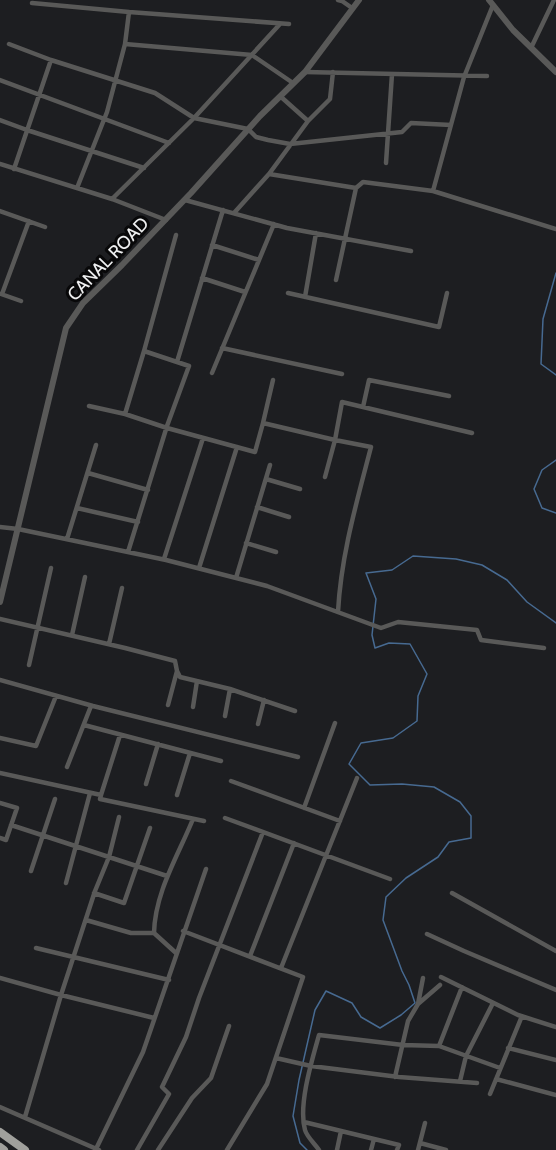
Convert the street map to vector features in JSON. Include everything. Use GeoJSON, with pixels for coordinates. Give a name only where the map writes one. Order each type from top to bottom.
{"type":"FeatureCollection","features":[{"type":"Feature","properties":{"kind":"highway"},"geometry":{"type":"LineString","coordinates":[[0,1132],[25,1150]]}},
{"type":"Feature","properties":{"kind":"highway"},"geometry":{"type":"LineString","coordinates":[[0,1147],[4,1150]]}},
{"type":"Feature","properties":{"kind":"street"},"geometry":{"type":"LineString","coordinates":[[338,0],[352,8]]}},
{"type":"Feature","properties":{"kind":"street","name":"CANAL ROAD"},"geometry":{"type":"LineString","coordinates":[[0,602],[66,328],[83,303],[166,220],[248,129],[305,72],[359,0]]}},
{"type":"Feature","properties":{"kind":"street"},"geometry":{"type":"LineString","coordinates":[[531,48],[554,0]]}},
{"type":"Feature","properties":{"kind":"street"},"geometry":{"type":"LineString","coordinates":[[491,2],[513,30],[556,72]]}},
{"type":"Feature","properties":{"kind":"street"},"geometry":{"type":"LineString","coordinates":[[433,191],[465,75],[491,2]]}},
{"type":"Feature","properties":{"kind":"street"},"geometry":{"type":"LineString","coordinates":[[32,3],[289,24]]}},
{"type":"Feature","properties":{"kind":"street"},"geometry":{"type":"LineString","coordinates":[[77,188],[104,119],[125,44],[129,12]]}},
{"type":"Feature","properties":{"kind":"street"},"geometry":{"type":"LineString","coordinates":[[112,199],[194,118],[280,24]]}},
{"type":"Feature","properties":{"kind":"street"},"geometry":{"type":"LineString","coordinates":[[9,44],[51,60],[155,93],[194,118],[248,129],[256,137],[291,144],[402,132],[411,123],[451,125]]}},
{"type":"Feature","properties":{"kind":"street"},"geometry":{"type":"LineString","coordinates":[[125,44],[252,55],[293,83]]}},
{"type":"Feature","properties":{"kind":"street"},"geometry":{"type":"LineString","coordinates":[[14,169],[51,60]]}},
{"type":"Feature","properties":{"kind":"street"},"geometry":{"type":"LineString","coordinates":[[305,72],[487,76]]}},
{"type":"Feature","properties":{"kind":"street"},"geometry":{"type":"LineString","coordinates":[[234,213],[269,174],[308,121],[330,99],[333,72]]}},
{"type":"Feature","properties":{"kind":"street"},"geometry":{"type":"LineString","coordinates":[[386,163],[392,74]]}},
{"type":"Feature","properties":{"kind":"street"},"geometry":{"type":"LineString","coordinates":[[0,80],[169,143]]}},
{"type":"Feature","properties":{"kind":"street"},"geometry":{"type":"LineString","coordinates":[[280,96],[308,121]]}},
{"type":"Feature","properties":{"kind":"street"},"geometry":{"type":"LineString","coordinates":[[0,120],[144,168]]}},
{"type":"Feature","properties":{"kind":"street"},"geometry":{"type":"LineString","coordinates":[[0,164],[112,199],[166,220]]}},
{"type":"Feature","properties":{"kind":"street"},"geometry":{"type":"LineString","coordinates":[[269,174],[356,188]]}},
{"type":"Feature","properties":{"kind":"street"},"geometry":{"type":"LineString","coordinates":[[336,280],[356,188],[363,182],[433,191],[556,229]]}},
{"type":"Feature","properties":{"kind":"street"},"geometry":{"type":"LineString","coordinates":[[185,200],[274,224],[411,252]]}},
{"type":"Feature","properties":{"kind":"street"},"geometry":{"type":"LineString","coordinates":[[177,362],[223,210]]}},
{"type":"Feature","properties":{"kind":"street"},"geometry":{"type":"LineString","coordinates":[[0,212],[45,227]]}},
{"type":"Feature","properties":{"kind":"street"},"geometry":{"type":"LineString","coordinates":[[21,301],[1,294],[28,221]]}},
{"type":"Feature","properties":{"kind":"street"},"geometry":{"type":"LineString","coordinates":[[212,373],[274,224]]}},
{"type":"Feature","properties":{"kind":"street"},"geometry":{"type":"LineString","coordinates":[[305,297],[316,233]]}},
{"type":"Feature","properties":{"kind":"street"},"geometry":{"type":"LineString","coordinates":[[125,414],[176,235]]}},
{"type":"Feature","properties":{"kind":"street"},"geometry":{"type":"LineString","coordinates":[[212,245],[259,260]]}},
{"type":"Feature","properties":{"kind":"street"},"geometry":{"type":"LineString","coordinates":[[202,278],[245,292]]}},
{"type":"Feature","properties":{"kind":"street"},"geometry":{"type":"LineString","coordinates":[[288,293],[439,327],[447,293]]}},
{"type":"Feature","properties":{"kind":"street"},"geometry":{"type":"LineString","coordinates":[[222,348],[342,374]]}},
{"type":"Feature","properties":{"kind":"street"},"geometry":{"type":"LineString","coordinates":[[128,552],[189,366],[144,351]]}},
{"type":"Feature","properties":{"kind":"street"},"geometry":{"type":"LineString","coordinates":[[89,406],[125,414],[255,452],[273,380]]}},
{"type":"Feature","properties":{"kind":"street"},"geometry":{"type":"LineString","coordinates":[[363,407],[369,381],[449,396]]}},
{"type":"Feature","properties":{"kind":"street"},"geometry":{"type":"LineString","coordinates":[[325,477],[342,402],[472,433]]}},
{"type":"Feature","properties":{"kind":"street"},"geometry":{"type":"LineString","coordinates":[[263,423],[371,447],[344,556],[338,612]]}},
{"type":"Feature","properties":{"kind":"street"},"geometry":{"type":"LineString","coordinates":[[164,559],[203,438]]}},
{"type":"Feature","properties":{"kind":"street"},"geometry":{"type":"LineString","coordinates":[[67,539],[96,446]]}},
{"type":"Feature","properties":{"kind":"street"},"geometry":{"type":"LineString","coordinates":[[199,568],[237,447]]}},
{"type":"Feature","properties":{"kind":"street"},"geometry":{"type":"LineString","coordinates":[[236,578],[270,465]]}},
{"type":"Feature","properties":{"kind":"street"},"geometry":{"type":"LineString","coordinates":[[88,473],[148,490]]}},
{"type":"Feature","properties":{"kind":"street"},"geometry":{"type":"LineString","coordinates":[[266,478],[300,489]]}},
{"type":"Feature","properties":{"kind":"street"},"geometry":{"type":"LineString","coordinates":[[257,507],[289,517]]}},
{"type":"Feature","properties":{"kind":"street"},"geometry":{"type":"LineString","coordinates":[[77,508],[138,522]]}},
{"type":"Feature","properties":{"kind":"street"},"geometry":{"type":"LineString","coordinates":[[0,527],[164,559],[267,586],[381,628],[398,622],[477,630],[481,640],[544,648]]}},
{"type":"Feature","properties":{"kind":"street"},"geometry":{"type":"LineString","coordinates":[[246,543],[276,552]]}},
{"type":"Feature","properties":{"kind":"street"},"geometry":{"type":"LineString","coordinates":[[29,665],[51,568]]}},
{"type":"Feature","properties":{"kind":"street"},"geometry":{"type":"LineString","coordinates":[[72,635],[85,577]]}},
{"type":"Feature","properties":{"kind":"street"},"geometry":{"type":"LineString","coordinates":[[109,644],[122,588]]}},
{"type":"Feature","properties":{"kind":"street"},"geometry":{"type":"LineString","coordinates":[[0,619],[175,661],[180,677],[230,689],[295,711]]}},
{"type":"Feature","properties":{"kind":"street"},"geometry":{"type":"LineString","coordinates":[[168,705],[177,671]]}},
{"type":"Feature","properties":{"kind":"street"},"geometry":{"type":"LineString","coordinates":[[0,680],[92,706],[298,757]]}},
{"type":"Feature","properties":{"kind":"street"},"geometry":{"type":"LineString","coordinates":[[193,708],[197,681]]}},
{"type":"Feature","properties":{"kind":"street"},"geometry":{"type":"LineString","coordinates":[[225,716],[230,689]]}},
{"type":"Feature","properties":{"kind":"street"},"geometry":{"type":"LineString","coordinates":[[0,738],[36,746],[56,696]]}},
{"type":"Feature","properties":{"kind":"street"},"geometry":{"type":"LineString","coordinates":[[258,724],[264,700]]}},
{"type":"Feature","properties":{"kind":"street"},"geometry":{"type":"LineString","coordinates":[[67,767],[92,706]]}},
{"type":"Feature","properties":{"kind":"street"},"geometry":{"type":"LineString","coordinates":[[304,808],[334,723]]}},
{"type":"Feature","properties":{"kind":"street"},"geometry":{"type":"LineString","coordinates":[[84,725],[221,761]]}},
{"type":"Feature","properties":{"kind":"street"},"geometry":{"type":"LineString","coordinates":[[120,735],[100,799],[204,821]]}},
{"type":"Feature","properties":{"kind":"street"},"geometry":{"type":"LineString","coordinates":[[146,784],[158,744]]}},
{"type":"Feature","properties":{"kind":"street"},"geometry":{"type":"LineString","coordinates":[[177,795],[189,753]]}},
{"type":"Feature","properties":{"kind":"street"},"geometry":{"type":"LineString","coordinates":[[0,773],[101,795]]}},
{"type":"Feature","properties":{"kind":"street"},"geometry":{"type":"LineString","coordinates":[[280,968],[357,778]]}},
{"type":"Feature","properties":{"kind":"street"},"geometry":{"type":"LineString","coordinates":[[231,781],[340,821]]}},
{"type":"Feature","properties":{"kind":"street"},"geometry":{"type":"LineString","coordinates":[[66,883],[90,792]]}},
{"type":"Feature","properties":{"kind":"street"},"geometry":{"type":"LineString","coordinates":[[31,872],[55,799]]}},
{"type":"Feature","properties":{"kind":"street"},"geometry":{"type":"LineString","coordinates":[[0,803],[17,808],[6,840],[0,838]]}},
{"type":"Feature","properties":{"kind":"street"},"geometry":{"type":"LineString","coordinates":[[25,1117],[61,995],[94,893],[109,857],[119,817]]}},
{"type":"Feature","properties":{"kind":"street"},"geometry":{"type":"LineString","coordinates":[[225,818],[390,879]]}},
{"type":"Feature","properties":{"kind":"street"},"geometry":{"type":"LineString","coordinates":[[154,933],[154,916],[167,876],[192,819]]}},
{"type":"Feature","properties":{"kind":"street"},"geometry":{"type":"LineString","coordinates":[[11,825],[167,876]]}},
{"type":"Feature","properties":{"kind":"street"},"geometry":{"type":"LineString","coordinates":[[94,893],[124,903],[150,828]]}},
{"type":"Feature","properties":{"kind":"street"},"geometry":{"type":"LineString","coordinates":[[137,1150],[170,1094],[162,1087],[186,1037],[263,832]]}},
{"type":"Feature","properties":{"kind":"street"},"geometry":{"type":"LineString","coordinates":[[250,956],[294,843]]}},
{"type":"Feature","properties":{"kind":"street"},"geometry":{"type":"LineString","coordinates":[[0,1107],[98,1150],[143,1052],[206,869]]}},
{"type":"Feature","properties":{"kind":"street"},"geometry":{"type":"LineString","coordinates":[[452,893],[556,951]]}},
{"type":"Feature","properties":{"kind":"street"},"geometry":{"type":"LineString","coordinates":[[86,920],[131,933],[154,933],[176,953]]}},
{"type":"Feature","properties":{"kind":"street"},"geometry":{"type":"LineString","coordinates":[[183,931],[303,976],[267,1084],[227,1150]]}},
{"type":"Feature","properties":{"kind":"street"},"geometry":{"type":"LineString","coordinates":[[427,934],[556,990]]}},
{"type":"Feature","properties":{"kind":"street"},"geometry":{"type":"LineString","coordinates":[[36,948],[168,980]]}},
{"type":"Feature","properties":{"kind":"street"},"geometry":{"type":"LineString","coordinates":[[441,977],[522,1016],[556,1027]]}},
{"type":"Feature","properties":{"kind":"street"},"geometry":{"type":"LineString","coordinates":[[0,978],[154,1018]]}},
{"type":"Feature","properties":{"kind":"street"},"geometry":{"type":"LineString","coordinates":[[418,1004],[423,978]]}},
{"type":"Feature","properties":{"kind":"street"},"geometry":{"type":"LineString","coordinates":[[395,1077],[408,1021],[418,1004],[440,985]]}},
{"type":"Feature","properties":{"kind":"street"},"geometry":{"type":"LineString","coordinates":[[439,1046],[462,987]]}},
{"type":"Feature","properties":{"kind":"street"},"geometry":{"type":"LineString","coordinates":[[460,1081],[466,1056],[493,1003]]}},
{"type":"Feature","properties":{"kind":"street"},"geometry":{"type":"LineString","coordinates":[[490,1094],[522,1016]]}},
{"type":"Feature","properties":{"kind":"street"},"geometry":{"type":"LineString","coordinates":[[158,1150],[192,1098],[211,1078],[229,1026]]}},
{"type":"Feature","properties":{"kind":"street"},"geometry":{"type":"LineString","coordinates":[[319,1150],[306,1132],[303,1111],[310,1066],[319,1035],[402,1045],[439,1046],[500,1068]]}},
{"type":"Feature","properties":{"kind":"street"},"geometry":{"type":"LineString","coordinates":[[508,1048],[556,1060]]}},
{"type":"Feature","properties":{"kind":"street"},"geometry":{"type":"LineString","coordinates":[[276,1058],[310,1066],[395,1077],[477,1083]]}},
{"type":"Feature","properties":{"kind":"street"},"geometry":{"type":"LineString","coordinates":[[496,1079],[556,1095]]}},
{"type":"Feature","properties":{"kind":"street"},"geometry":{"type":"LineString","coordinates":[[304,1122],[399,1145],[397,1150]]}},
{"type":"Feature","properties":{"kind":"street"},"geometry":{"type":"LineString","coordinates":[[418,1150],[425,1123]]}},
{"type":"Feature","properties":{"kind":"street"},"geometry":{"type":"LineString","coordinates":[[337,1150],[341,1131]]}},
{"type":"Feature","properties":{"kind":"street"},"geometry":{"type":"LineString","coordinates":[[371,1150],[374,1139]]}},
{"type":"Feature","properties":{"kind":"street"},"geometry":{"type":"LineString","coordinates":[[420,1143],[446,1150]]}},
{"type":"Feature","properties":{"kind":"waterway"},"geometry":{"type":"LineString","coordinates":[[556,273],[543,319],[541,364],[556,375]]}},
{"type":"Feature","properties":{"kind":"waterway"},"geometry":{"type":"LineString","coordinates":[[556,460],[542,470],[534,489],[542,508],[556,513]]}},
{"type":"Feature","properties":{"kind":"waterway"},"geometry":{"type":"LineString","coordinates":[[307,1150],[300,1143],[293,1116],[315,1010],[326,991],[352,1003],[361,1017],[380,1028],[415,1003],[383,920],[386,897],[406,878],[438,857],[449,842],[471,838],[471,816],[460,802],[434,787],[402,784],[370,785],[349,764],[361,743],[393,738],[417,721],[418,696],[427,674],[410,644],[389,643],[375,648],[372,635],[376,599],[366,573],[392,570],[413,556],[456,559],[482,565],[507,580],[527,602],[556,623]]}}]}
